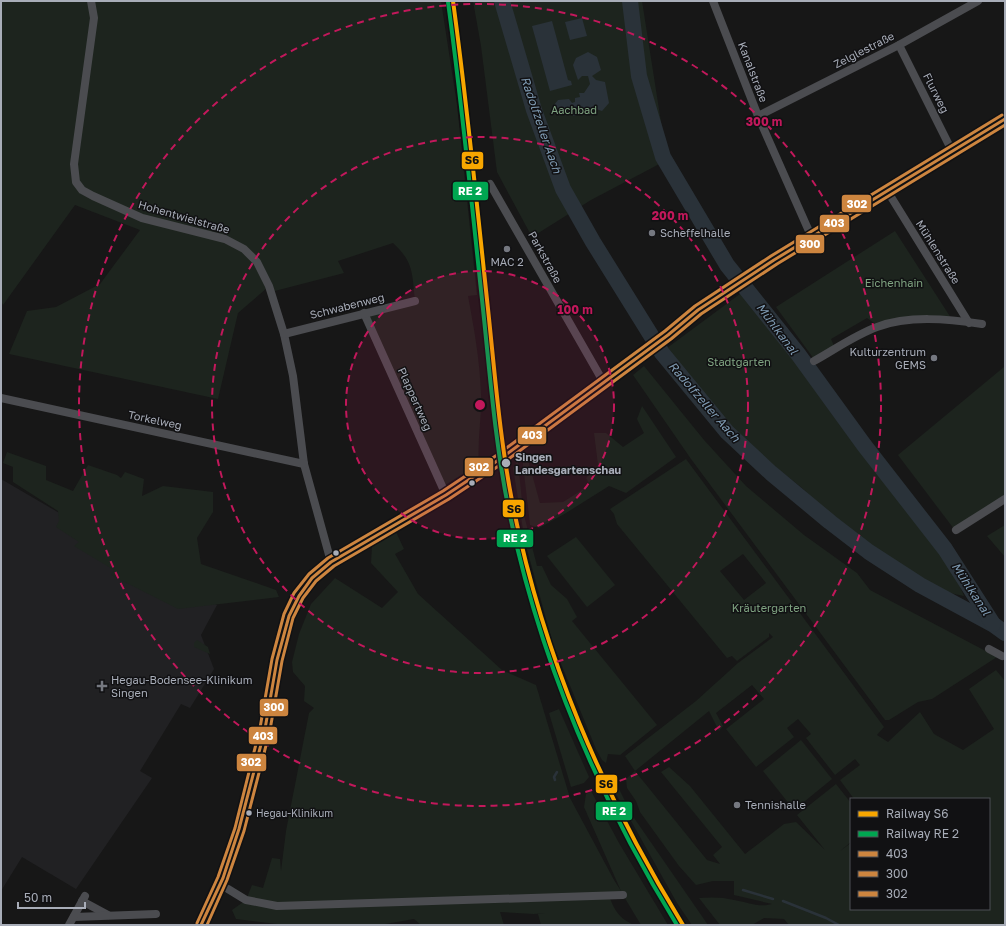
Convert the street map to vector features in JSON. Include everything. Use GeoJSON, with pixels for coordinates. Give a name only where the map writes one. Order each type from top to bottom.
{"type":"FeatureCollection","features":[{"type":"Feature","properties":{"kind":"main road"},"geometry":{"type":"LineString","coordinates":[[201,925],[218,892],[227,868],[248,794],[272,699],[276,660],[284,627],[298,596],[315,574],[331,562],[446,495],[500,459],[668,335],[698,310],[1005,119]]}},
{"type":"Feature","properties":{"kind":"street","name":"Hohentwielstraße"},"geometry":{"type":"LineString","coordinates":[[91,1],[94,18],[74,164],[76,182],[82,190],[142,218],[225,238],[244,249],[257,262],[269,286],[284,334],[293,376],[304,464],[331,562]]}},
{"type":"Feature","properties":{"kind":"street","name":"Kanalstraße"},"geometry":{"type":"LineString","coordinates":[[714,1],[758,116],[812,238]]}},
{"type":"Feature","properties":{"kind":"street","name":"Zelglestraße"},"geometry":{"type":"LineString","coordinates":[[758,116],[899,45],[978,1]]}},
{"type":"Feature","properties":{"kind":"street","name":"Flurweg"},"geometry":{"type":"LineString","coordinates":[[899,45],[952,151]]}},
{"type":"Feature","properties":{"kind":"street","name":"Parkstraße"},"geometry":{"type":"LineString","coordinates":[[490,184],[510,216],[604,383]]}},
{"type":"Feature","properties":{"kind":"street","name":"Mühlenstraße"},"geometry":{"type":"LineString","coordinates":[[888,192],[969,323]]}},
{"type":"Feature","properties":{"kind":"street","name":"Schwabenweg"},"geometry":{"type":"LineString","coordinates":[[284,334],[415,301]]}},
{"type":"Feature","properties":{"kind":"street","name":"Plappertweg"},"geometry":{"type":"LineString","coordinates":[[364,313],[446,495]]}},
{"type":"Feature","properties":{"kind":"street"},"geometry":{"type":"LineString","coordinates":[[814,361],[876,327],[891,323],[915,320],[982,324]]}},
{"type":"Feature","properties":{"kind":"street","name":"Torkelweg"},"geometry":{"type":"LineString","coordinates":[[1,398],[304,464]]}},
{"type":"Feature","properties":{"kind":"street"},"geometry":{"type":"LineString","coordinates":[[956,530],[1005,499]]}},
{"type":"Feature","properties":{"kind":"street"},"geometry":{"type":"LineString","coordinates":[[990,649],[1002,656]]}},
{"type":"Feature","properties":{"kind":"street"},"geometry":{"type":"LineString","coordinates":[[228,889],[246,900],[277,906],[623,895]]}},
{"type":"Feature","properties":{"kind":"street"},"geometry":{"type":"LineString","coordinates":[[69,925],[83,899],[108,916]]}},
{"type":"Feature","properties":{"kind":"street"},"geometry":{"type":"LineString","coordinates":[[74,917],[156,914]]}},
{"type":"Feature","properties":{"kind":"shaded area"},"geometry":{"type":"Polygon","coordinates":[[[582,18],[587,36],[570,40],[565,22],[582,18]]]}},
{"type":"Feature","properties":{"kind":"shaded area"},"geometry":{"type":"Polygon","coordinates":[[[552,21],[568,80],[571,81],[572,85],[550,91],[532,26],[552,21]]]}},
{"type":"Feature","properties":{"kind":"shaded area"},"geometry":{"type":"Polygon","coordinates":[[[588,52],[597,57],[601,70],[592,76],[596,80],[605,82],[609,103],[602,111],[593,108],[587,111],[587,113],[573,116],[571,112],[568,115],[559,115],[555,111],[554,105],[558,100],[569,99],[572,103],[575,102],[575,98],[580,97],[579,93],[584,93],[590,84],[588,76],[582,76],[578,80],[573,65],[576,58],[588,52]]]}},
{"type":"Feature","properties":{"kind":"shaded area","name":"Hegau-Bodensee-Klinikum Singen"},"geometry":{"type":"Polygon","coordinates":[[[1,479],[217,605],[201,635],[214,669],[190,708],[181,704],[140,771],[152,778],[76,889],[22,857],[1,891],[1,479]]]}},
{"type":"Feature","properties":{"kind":"green space"},"geometry":{"type":"Polygon","coordinates":[[[1,1],[441,1],[457,105],[477,295],[468,296],[480,382],[481,403],[479,464],[442,487],[364,313],[415,300],[411,269],[405,256],[393,243],[338,261],[344,273],[271,292],[268,287],[238,313],[218,399],[9,354],[27,311],[56,307],[100,284],[140,230],[75,205],[3,305],[1,301],[1,1]]]}},
{"type":"Feature","properties":{"kind":"green space","name":"Aachbad"},"geometry":{"type":"Polygon","coordinates":[[[473,1],[642,1],[667,160],[591,200],[532,237],[497,172],[481,46],[473,1]]]}},
{"type":"Feature","properties":{"kind":"green space","name":"Eichenhain"},"geometry":{"type":"Polygon","coordinates":[[[895,231],[951,318],[877,325],[867,318],[831,339],[834,346],[814,359],[776,307],[895,231]]]}},
{"type":"Feature","properties":{"kind":"green space","name":"Stadtgarten"},"geometry":{"type":"Polygon","coordinates":[[[748,288],[864,446],[944,550],[964,596],[915,586],[829,514],[802,488],[729,430],[663,351],[748,288]]]}},
{"type":"Feature","properties":{"kind":"green space"},"geometry":{"type":"Polygon","coordinates":[[[644,366],[704,440],[746,486],[804,535],[857,573],[870,590],[997,657],[932,699],[918,702],[889,720],[885,720],[691,459],[633,375],[644,366]]]}},
{"type":"Feature","properties":{"kind":"green space"},"geometry":{"type":"Polygon","coordinates":[[[1004,367],[1005,496],[954,529],[898,455],[1004,367]]]}},
{"type":"Feature","properties":{"kind":"green space"},"geometry":{"type":"Polygon","coordinates":[[[642,406],[676,457],[626,493],[609,486],[539,528],[530,525],[522,456],[528,460],[540,503],[563,502],[590,485],[586,478],[598,465],[594,433],[606,433],[623,447],[644,433],[637,419],[642,406]]]}},
{"type":"Feature","properties":{"kind":"green space"},"geometry":{"type":"Polygon","coordinates":[[[7,452],[46,466],[46,480],[73,491],[88,465],[117,475],[121,478],[125,472],[144,479],[142,496],[163,486],[213,492],[213,512],[197,538],[201,564],[276,590],[279,597],[178,609],[111,575],[114,570],[74,546],[79,542],[56,527],[59,521],[58,511],[13,482],[13,467],[3,463],[7,452]]]}},
{"type":"Feature","properties":{"kind":"green space","name":"Kräutergarten"},"geometry":{"type":"Polygon","coordinates":[[[686,459],[884,727],[877,735],[888,742],[920,712],[934,734],[963,750],[994,729],[969,689],[996,670],[1005,681],[1005,925],[789,925],[784,919],[764,918],[752,925],[720,925],[699,898],[726,898],[758,905],[772,904],[734,895],[734,881],[713,881],[696,885],[679,866],[640,812],[636,801],[627,788],[626,779],[635,771],[625,756],[696,701],[738,663],[773,637],[769,633],[769,637],[737,661],[732,656],[727,658],[617,524],[614,514],[610,509],[686,459]],[[743,554],[720,571],[744,600],[766,583],[743,554]],[[752,685],[716,713],[723,726],[719,731],[709,711],[635,771],[707,860],[720,864],[713,855],[722,847],[661,772],[669,767],[690,786],[745,854],[784,824],[796,822],[825,850],[797,815],[836,784],[850,802],[850,843],[840,851],[850,844],[850,910],[990,910],[990,798],[853,798],[840,780],[860,765],[855,759],[835,775],[806,738],[811,734],[798,719],[787,728],[794,737],[756,767],[726,729],[764,699],[752,685]]]}},
{"type":"Feature","properties":{"kind":"green space"},"geometry":{"type":"Polygon","coordinates":[[[518,461],[523,511],[537,566],[542,566],[551,585],[567,599],[577,617],[572,621],[657,725],[620,755],[608,754],[606,763],[602,760],[596,749],[553,644],[525,542],[513,468],[518,461]]]}},
{"type":"Feature","properties":{"kind":"green space"},"geometry":{"type":"Polygon","coordinates":[[[1005,525],[1005,557],[987,536],[1005,525]]]}},
{"type":"Feature","properties":{"kind":"green space"},"geometry":{"type":"Polygon","coordinates":[[[396,532],[404,549],[395,554],[418,594],[502,670],[536,685],[570,798],[614,880],[621,891],[584,807],[586,794],[591,791],[619,843],[668,925],[641,925],[623,895],[609,896],[618,914],[634,925],[541,925],[538,914],[546,913],[534,914],[500,912],[504,925],[421,925],[414,919],[380,925],[285,925],[236,919],[232,910],[246,900],[252,885],[263,888],[272,858],[280,859],[281,871],[286,831],[309,713],[314,708],[304,701],[305,686],[293,672],[292,662],[299,634],[311,604],[335,578],[382,608],[398,592],[371,563],[372,546],[396,532]]]}},
{"type":"Feature","properties":{"kind":"green space"},"geometry":{"type":"Polygon","coordinates":[[[576,537],[615,585],[587,607],[547,556],[576,537]]]}},
{"type":"Feature","properties":{"kind":"green space"},"geometry":{"type":"Polygon","coordinates":[[[197,640],[208,647],[210,654],[194,647],[194,643],[197,640]]]}},
{"type":"Feature","properties":{"kind":"green space"},"geometry":{"type":"Polygon","coordinates":[[[559,709],[589,777],[584,783],[571,787],[549,713],[559,709]]]}},
{"type":"Feature","properties":{"kind":"green space"},"geometry":{"type":"Polygon","coordinates":[[[801,740],[832,779],[794,810],[763,771],[801,740]]]}},
{"type":"Feature","properties":{"kind":"green space"},"geometry":{"type":"Polygon","coordinates":[[[612,775],[632,815],[708,925],[692,925],[677,903],[607,778],[612,775]]]}},
{"type":"Feature","properties":{"kind":"waterway","name":"Radolfzeller Aach"},"geometry":{"type":"LineString","coordinates":[[502,1],[534,110],[563,189],[593,242],[662,353],[727,432],[771,473],[830,522],[869,552],[920,585],[994,625],[1005,633]]}},
{"type":"Feature","properties":{"kind":"waterway","name":"Mühlkanal"},"geometry":{"type":"LineString","coordinates":[[630,1],[639,76],[663,157],[727,265],[798,354],[864,445],[945,549],[993,624]]}},
{"type":"Feature","properties":{"kind":"waterway"},"geometry":{"type":"LineString","coordinates":[[555,780],[554,777],[557,772]]}},
{"type":"Feature","properties":{"kind":"waterway"},"geometry":{"type":"LineString","coordinates":[[743,890],[773,899]]}},
{"type":"Feature","properties":{"kind":"waterway"},"geometry":{"type":"LineString","coordinates":[[783,901],[826,918],[839,925]]}},
{"type":"Feature","properties":{"kind":"rail line","name":"S6"},"geometry":{"type":"LineString","coordinates":[[453,1],[476,193],[501,433],[508,482],[526,562],[541,617],[559,671],[579,723],[627,825],[683,925]]}},
{"type":"Feature","properties":{"kind":"transit line"},"geometry":{"type":"LineString","coordinates":[[448,2],[496,433],[503,482],[521,561],[536,616],[554,670],[596,775],[621,826],[677,925]]}},
{"type":"Feature","properties":{"kind":"transit line","name":"302"},"geometry":{"type":"LineString","coordinates":[[197,923],[218,877],[235,828],[260,728],[272,659],[284,614],[294,593],[309,574],[328,558],[443,491],[497,455],[665,331],[695,306],[771,256],[1002,115]]}},
{"type":"Feature","properties":{"kind":"transit line","name":"403"},"geometry":{"type":"LineString","coordinates":[[201,925],[223,878],[239,829],[265,729],[277,660],[289,616],[299,596],[312,578],[331,562],[446,495],[500,459],[668,335],[698,310],[774,260],[1005,119]]}},
{"type":"Feature","properties":{"kind":"transit line","name":"300"},"geometry":{"type":"LineString","coordinates":[[207,925],[227,880],[244,831],[270,730],[282,661],[293,618],[303,598],[316,581],[334,566],[449,499],[503,463],[671,339],[701,314],[777,264],[1005,125]]}},
{"type":"Feature","properties":{"kind":"place","name":"Scheffelhalle"},"geometry":{"type":"Point","coordinates":[652,233]}},
{"type":"Feature","properties":{"kind":"place","name":"MAC 2"},"geometry":{"type":"Point","coordinates":[507,249]}},
{"type":"Feature","properties":{"kind":"place","name":"Kulturzentrum GEMS"},"geometry":{"type":"Point","coordinates":[934,358]}},
{"type":"Feature","properties":{"kind":"place","name":"Singen Landesgartenschau"},"geometry":{"type":"Point","coordinates":[506,463]}},
{"type":"Feature","properties":{"kind":"place","name":"Hegau-Bodensee-Klinikum Singen"},"geometry":{"type":"Point","coordinates":[102,686]}},
{"type":"Feature","properties":{"kind":"place","name":"Tennishalle"},"geometry":{"type":"Point","coordinates":[737,805]}},
{"type":"Feature","properties":{"kind":"place","name":"Hegau-Klinikum"},"geometry":{"type":"Point","coordinates":[249,813]}}]}
